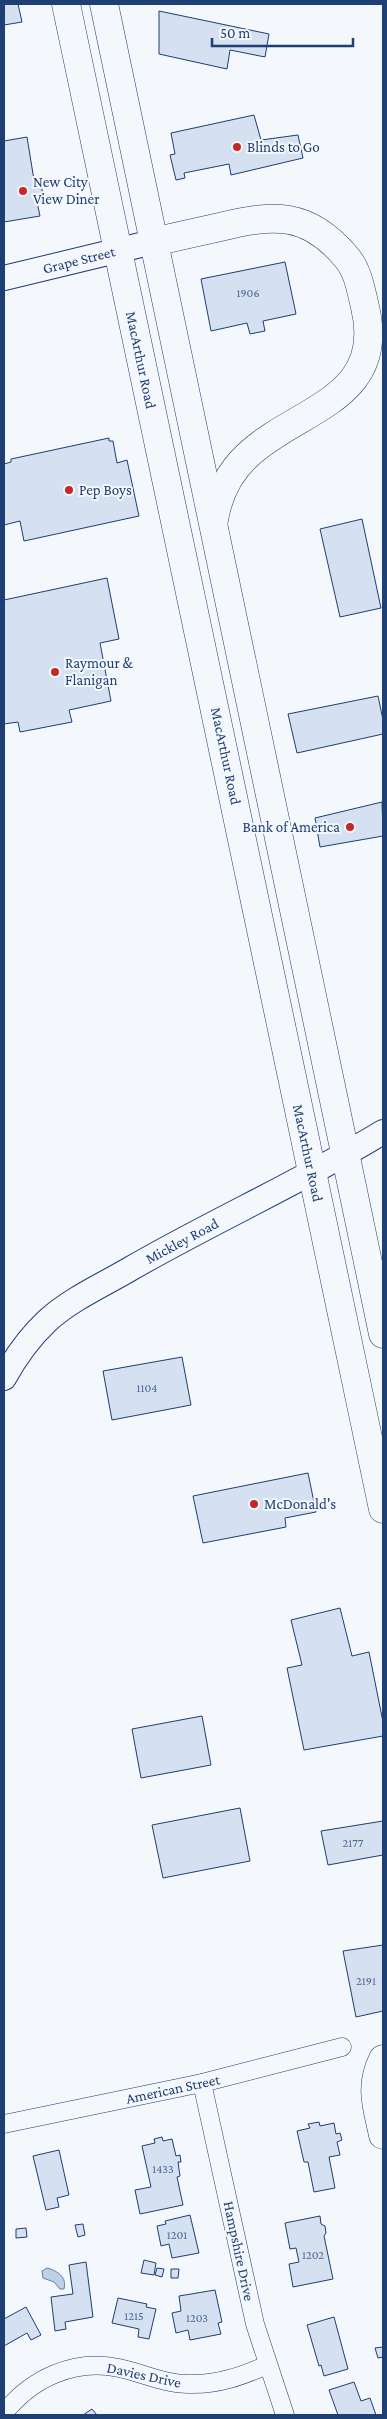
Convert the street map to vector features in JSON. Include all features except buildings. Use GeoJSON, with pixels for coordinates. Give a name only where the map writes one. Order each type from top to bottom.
{"type":"FeatureCollection","features":[{"type":"Feature","properties":{"kind":"highway","name":"MacArthur Road"},"geometry":{"type":"LineString","coordinates":[[66,4],[227,761],[383,1509]]}},
{"type":"Feature","properties":{"kind":"highway"},"geometry":{"type":"LineString","coordinates":[[104,4],[346,1154],[378,1287],[383,1334]]}},
{"type":"Feature","properties":{"kind":"highway"},"geometry":{"type":"LineString","coordinates":[[153,242],[259,218],[280,218],[300,223],[318,232],[335,244],[349,260],[356,272],[369,321],[369,340],[364,360],[356,377],[332,401],[250,452],[237,466],[224,486],[216,511],[214,526]]}},
{"type":"Feature","properties":{"kind":"highway"},"geometry":{"type":"LineString","coordinates":[[383,2059],[376,2074],[374,2090],[383,2135]]}},
{"type":"Feature","properties":{"kind":"street","name":"Grape Street"},"geometry":{"type":"LineString","coordinates":[[4,278],[153,242]]}},
{"type":"Feature","properties":{"kind":"street","name":"Mickley Road"},"geometry":{"type":"LineString","coordinates":[[4,1378],[25,1346],[47,1321],[70,1304],[162,1251],[346,1154],[383,1132]]}},
{"type":"Feature","properties":{"kind":"street","name":"American Street"},"geometry":{"type":"LineString","coordinates":[[4,2124],[202,2083],[342,2047]]}},
{"type":"Feature","properties":{"kind":"street","name":"Hampshire Drive"},"geometry":{"type":"LineString","coordinates":[[202,2083],[255,2324],[285,2415]]}},
{"type":"Feature","properties":{"kind":"street","name":"Davies Drive"},"geometry":{"type":"LineString","coordinates":[[4,2413],[20,2395],[35,2383],[56,2372],[75,2367],[94,2365],[118,2367],[163,2382],[188,2384],[214,2383],[244,2376],[267,2365]]}},
{"type":"Feature","properties":{"kind":"water"},"geometry":{"type":"Polygon","coordinates":[[[47,2268],[61,2275],[65,2285],[64,2289],[60,2289],[54,2282],[43,2278],[42,2271],[47,2268]]]}},
{"type":"Feature","properties":{"kind":"place","name":"Blinds to Go"},"geometry":{"type":"Point","coordinates":[237,147]}},
{"type":"Feature","properties":{"kind":"place","name":"New City View Diner"},"geometry":{"type":"Point","coordinates":[23,191]}},
{"type":"Feature","properties":{"kind":"place","name":"Pep Boys"},"geometry":{"type":"Point","coordinates":[69,490]}},
{"type":"Feature","properties":{"kind":"place","name":"Raymour & Flanigan"},"geometry":{"type":"Point","coordinates":[55,672]}},
{"type":"Feature","properties":{"kind":"place","name":"Bank of America"},"geometry":{"type":"Point","coordinates":[350,827]}},
{"type":"Feature","properties":{"kind":"place","name":"McDonald's"},"geometry":{"type":"Point","coordinates":[254,1504]}}]}
